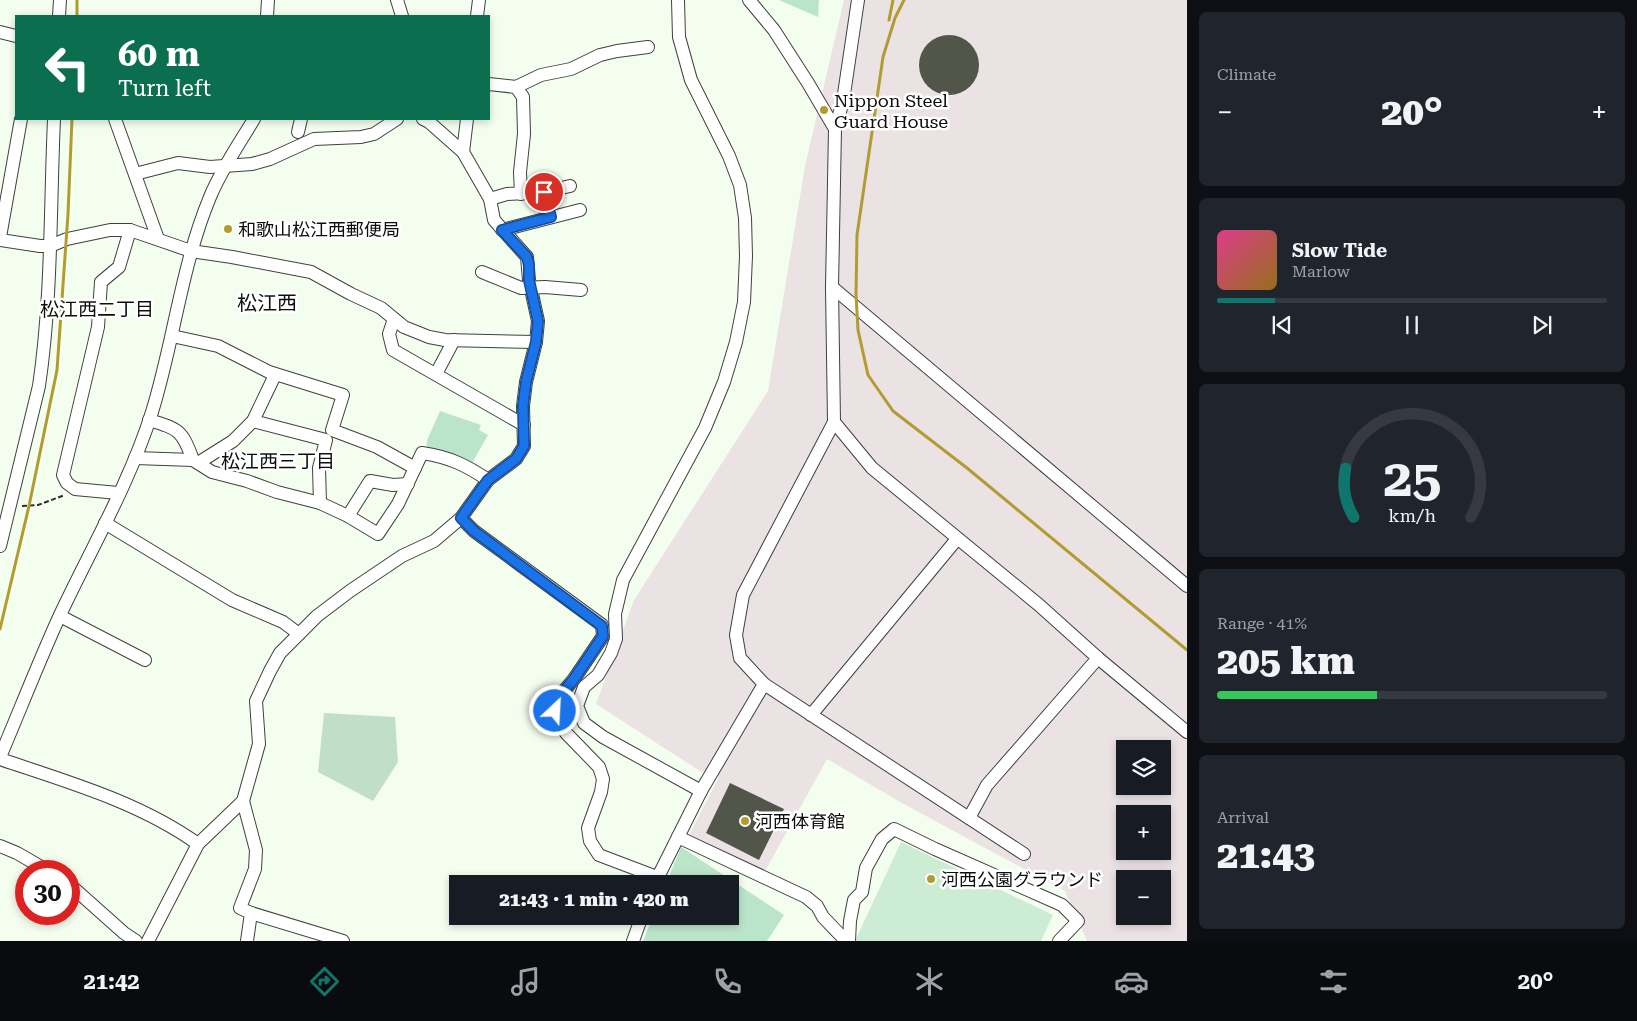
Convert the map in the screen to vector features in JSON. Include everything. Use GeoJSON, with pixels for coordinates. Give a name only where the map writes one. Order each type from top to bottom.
{"type":"FeatureCollection","features":[{"type":"Feature","properties":{"kind":"street"},"geometry":{"type":"LineString","coordinates":[[58,15],[60,0]]}},
{"type":"Feature","properties":{"kind":"street"},"geometry":{"type":"LineString","coordinates":[[267,15],[268,0]]}},
{"type":"Feature","properties":{"kind":"street"},"geometry":{"type":"LineString","coordinates":[[398,0],[402,15]]}},
{"type":"Feature","properties":{"kind":"street"},"geometry":{"type":"LineString","coordinates":[[477,15],[479,0]]}},
{"type":"Feature","properties":{"kind":"street"},"geometry":{"type":"LineString","coordinates":[[645,875],[599,855],[590,841],[588,828],[601,792],[603,779],[599,767],[566,733],[556,718],[555,711],[558,698],[579,683],[598,675],[611,653],[616,638],[615,614],[623,580],[705,428],[724,382],[744,302],[745,218],[740,186],[729,156],[691,80],[680,37],[678,0]]}},
{"type":"Feature","properties":{"kind":"street"},"geometry":{"type":"LineString","coordinates":[[749,0],[774,30],[808,83],[834,129]]}},
{"type":"Feature","properties":{"kind":"street"},"geometry":{"type":"LineString","coordinates":[[858,0],[844,100],[834,129],[832,287],[834,422],[743,595],[736,635],[740,658],[764,684],[1024,854]]}},
{"type":"Feature","properties":{"kind":"street"},"geometry":{"type":"LineString","coordinates":[[0,32],[15,36]]}},
{"type":"Feature","properties":{"kind":"street"},"geometry":{"type":"LineString","coordinates":[[490,84],[516,87],[541,75],[571,69],[600,55],[648,47]]}},
{"type":"Feature","properties":{"kind":"street"},"geometry":{"type":"LineString","coordinates":[[516,87],[523,97],[524,134],[520,172],[521,194]]}},
{"type":"Feature","properties":{"kind":"street"},"geometry":{"type":"LineString","coordinates":[[21,120],[0,238],[40,246],[50,246],[67,239],[110,230],[130,230],[191,251],[311,272],[381,308],[404,327],[429,337],[454,340],[536,342]]}},
{"type":"Feature","properties":{"kind":"street"},"geometry":{"type":"LineString","coordinates":[[0,546],[5,505],[39,386],[50,246],[54,120]]}},
{"type":"Feature","properties":{"kind":"street"},"geometry":{"type":"LineString","coordinates":[[114,120],[158,239]]}},
{"type":"Feature","properties":{"kind":"street"},"geometry":{"type":"LineString","coordinates":[[198,844],[175,828],[117,799],[0,758],[60,616],[135,458],[149,420],[172,336],[191,251],[209,199],[253,120]]}},
{"type":"Feature","properties":{"kind":"street"},"geometry":{"type":"LineString","coordinates":[[298,132],[300,120]]}},
{"type":"Feature","properties":{"kind":"street"},"geometry":{"type":"LineString","coordinates":[[135,174],[178,163],[210,167],[252,164],[314,140],[361,137],[374,134],[395,120]]}},
{"type":"Feature","properties":{"kind":"street"},"geometry":{"type":"LineString","coordinates":[[344,941],[251,914],[240,908],[255,869],[256,850],[243,801],[259,744],[256,702],[280,653],[316,616],[350,590],[402,556],[434,541],[461,518],[488,480],[516,459],[524,446],[523,406],[526,382],[536,342],[538,321],[527,257],[494,220],[490,199],[463,152],[427,120]]}},
{"type":"Feature","properties":{"kind":"street"},"geometry":{"type":"LineString","coordinates":[[463,152],[467,120]]}},
{"type":"Feature","properties":{"kind":"street"},"geometry":{"type":"LineString","coordinates":[[490,199],[507,194],[544,192],[570,186]]}},
{"type":"Feature","properties":{"kind":"street"},"geometry":{"type":"LineString","coordinates":[[544,192],[551,217]]}},
{"type":"Feature","properties":{"kind":"street"},"geometry":{"type":"LineString","coordinates":[[502,230],[580,210]]}},
{"type":"Feature","properties":{"kind":"street"},"geometry":{"type":"LineString","coordinates":[[118,493],[75,489],[67,483],[63,475],[98,327],[101,282],[119,267],[130,230]]}},
{"type":"Feature","properties":{"kind":"street"},"geometry":{"type":"LineString","coordinates":[[482,272],[521,288],[545,287],[581,290]]}},
{"type":"Feature","properties":{"kind":"street"},"geometry":{"type":"LineString","coordinates":[[832,287],[1187,586]]}},
{"type":"Feature","properties":{"kind":"street"},"geometry":{"type":"LineString","coordinates":[[394,319],[389,334],[393,350],[524,425]]}},
{"type":"Feature","properties":{"kind":"street"},"geometry":{"type":"LineString","coordinates":[[172,336],[218,346],[275,374],[343,395],[332,430],[377,447],[415,468]]}},
{"type":"Feature","properties":{"kind":"street"},"geometry":{"type":"LineString","coordinates":[[436,374],[454,340]]}},
{"type":"Feature","properties":{"kind":"street"},"geometry":{"type":"LineString","coordinates":[[195,461],[233,441],[253,421],[275,374]]}},
{"type":"Feature","properties":{"kind":"street"},"geometry":{"type":"LineString","coordinates":[[149,420],[175,429],[187,442],[195,461]]}},
{"type":"Feature","properties":{"kind":"street"},"geometry":{"type":"LineString","coordinates":[[253,421],[326,440],[319,468],[320,503]]}},
{"type":"Feature","properties":{"kind":"street"},"geometry":{"type":"LineString","coordinates":[[834,422],[872,468],[1039,605],[1098,658],[1187,732]]}},
{"type":"Feature","properties":{"kind":"street"},"geometry":{"type":"LineString","coordinates":[[135,458],[195,461],[212,472],[320,503],[348,516],[378,534],[398,504],[422,453],[437,455],[465,465],[488,480]]}},
{"type":"Feature","properties":{"kind":"street"},"geometry":{"type":"LineString","coordinates":[[348,516],[370,481],[393,485],[408,484]]}},
{"type":"Feature","properties":{"kind":"street"},"geometry":{"type":"LineString","coordinates":[[461,518],[482,537],[602,626],[603,636],[579,683],[577,706],[584,723],[603,737],[701,791]]}},
{"type":"Feature","properties":{"kind":"street"},"geometry":{"type":"LineString","coordinates":[[105,523],[232,600],[283,622],[299,634]]}},
{"type":"Feature","properties":{"kind":"street"},"geometry":{"type":"LineString","coordinates":[[811,714],[957,539]]}},
{"type":"Feature","properties":{"kind":"street"},"geometry":{"type":"LineString","coordinates":[[60,616],[145,660]]}},
{"type":"Feature","properties":{"kind":"street"},"geometry":{"type":"LineString","coordinates":[[969,818],[987,785],[1098,658]]}},
{"type":"Feature","properties":{"kind":"street"},"geometry":{"type":"LineString","coordinates":[[658,875],[701,791],[764,684]]}},
{"type":"Feature","properties":{"kind":"street"},"geometry":{"type":"LineString","coordinates":[[148,941],[198,844],[243,801]]}},
{"type":"Feature","properties":{"kind":"street"},"geometry":{"type":"LineString","coordinates":[[847,941],[852,907],[854,900],[862,892],[866,868],[882,839],[894,829],[934,849],[1062,905],[1078,921],[1059,941]]}},
{"type":"Feature","properties":{"kind":"street"},"geometry":{"type":"LineString","coordinates":[[678,836],[806,898],[817,906],[823,917],[847,941]]}},
{"type":"Feature","properties":{"kind":"street"},"geometry":{"type":"LineString","coordinates":[[0,846],[29,860]]}},
{"type":"Feature","properties":{"kind":"street"},"geometry":{"type":"LineString","coordinates":[[80,894],[124,933],[136,941]]}},
{"type":"Feature","properties":{"kind":"street"},"geometry":{"type":"LineString","coordinates":[[247,941],[251,914]]}},
{"type":"Feature","properties":{"kind":"street"},"geometry":{"type":"LineString","coordinates":[[632,941],[638,925]]}},
{"type":"Feature","properties":{"kind":"path"},"geometry":{"type":"LineString","coordinates":[[5,505],[38,505],[75,489]]}},
{"type":"Feature","properties":{"kind":"shaded area"},"geometry":{"type":"Polygon","coordinates":[[[844,0],[1187,0],[1187,941],[1087,941],[1065,891],[902,803],[827,759],[764,873],[689,835],[719,777],[700,771],[596,704],[634,600],[768,391],[805,166],[844,0]]]}},
{"type":"Feature","properties":{"kind":"green space"},"geometry":{"type":"Polygon","coordinates":[[[779,0],[819,0],[818,17],[779,0]]]}},
{"type":"Feature","properties":{"kind":"green space"},"geometry":{"type":"Polygon","coordinates":[[[440,411],[481,425],[479,430],[488,435],[471,465],[426,448],[428,438],[440,411]]]}},
{"type":"Feature","properties":{"kind":"green space"},"geometry":{"type":"Polygon","coordinates":[[[324,713],[395,717],[398,762],[373,801],[318,772],[324,713]]]}},
{"type":"Feature","properties":{"kind":"green space","name":"河西公園グラウンド"},"geometry":{"type":"Polygon","coordinates":[[[901,842],[1053,915],[1041,941],[855,941],[901,842]]]}},
{"type":"Feature","properties":{"kind":"green space"},"geometry":{"type":"Polygon","coordinates":[[[681,847],[723,875],[670,875],[681,847]]]}},
{"type":"Feature","properties":{"kind":"green space"},"geometry":{"type":"Polygon","coordinates":[[[739,885],[784,915],[767,941],[643,941],[649,925],[739,925],[739,885]]]}},
{"type":"Feature","properties":{"kind":"building"},"geometry":{"type":"Polygon","coordinates":[[[943,35],[955,35],[966,40],[974,48],[979,59],[977,77],[966,90],[955,95],[943,95],[932,90],[924,82],[919,71],[919,59],[924,48],[932,40],[943,35]]]}},
{"type":"Feature","properties":{"kind":"building","name":"河西体育館"},"geometry":{"type":"Polygon","coordinates":[[[730,783],[784,809],[759,860],[706,833],[730,783]]]}},
{"type":"Feature","properties":{"kind":"railway"},"geometry":{"type":"LineString","coordinates":[[77,0],[77,15]]}},
{"type":"Feature","properties":{"kind":"railway"},"geometry":{"type":"LineString","coordinates":[[889,20],[893,0]]}},
{"type":"Feature","properties":{"kind":"railway"},"geometry":{"type":"LineString","coordinates":[[904,0],[895,18],[883,57],[857,235],[856,295],[858,330],[868,375],[893,411],[967,468],[1187,650]]}},
{"type":"Feature","properties":{"kind":"railway"},"geometry":{"type":"LineString","coordinates":[[0,629],[29,506],[57,370],[68,214],[72,120]]}},
{"type":"Feature","properties":{"kind":"place","name":"Nippon Steel Guard House"},"geometry":{"type":"Point","coordinates":[824,110]}},
{"type":"Feature","properties":{"kind":"place","name":"和歌山松江西郵便局"},"geometry":{"type":"Point","coordinates":[228,229]}},
{"type":"Feature","properties":{"kind":"place","name":"河西体育館"},"geometry":{"type":"Point","coordinates":[745,821]}},
{"type":"Feature","properties":{"kind":"place","name":"河西公園グラウンド"},"geometry":{"type":"Point","coordinates":[931,879]}},
{"type":"Feature","properties":{"kind":"district","name":"松江西"},"geometry":{"type":"Point","coordinates":[267,303]}},
{"type":"Feature","properties":{"kind":"district","name":"松江西二丁目"},"geometry":{"type":"Point","coordinates":[97,309]}},
{"type":"Feature","properties":{"kind":"district","name":"松江西三丁目"},"geometry":{"type":"Point","coordinates":[278,461]}},
{"type":"Feature","properties":{"kind":"route"},"geometry":{"type":"LineString","coordinates":[[544,192],[551,217],[502,230],[527,257],[529,280],[538,321],[536,342],[526,382],[523,406],[524,446],[516,459],[488,480],[461,518],[474,531],[602,626],[603,636],[574,679],[558,698],[555,711]]}}]}
